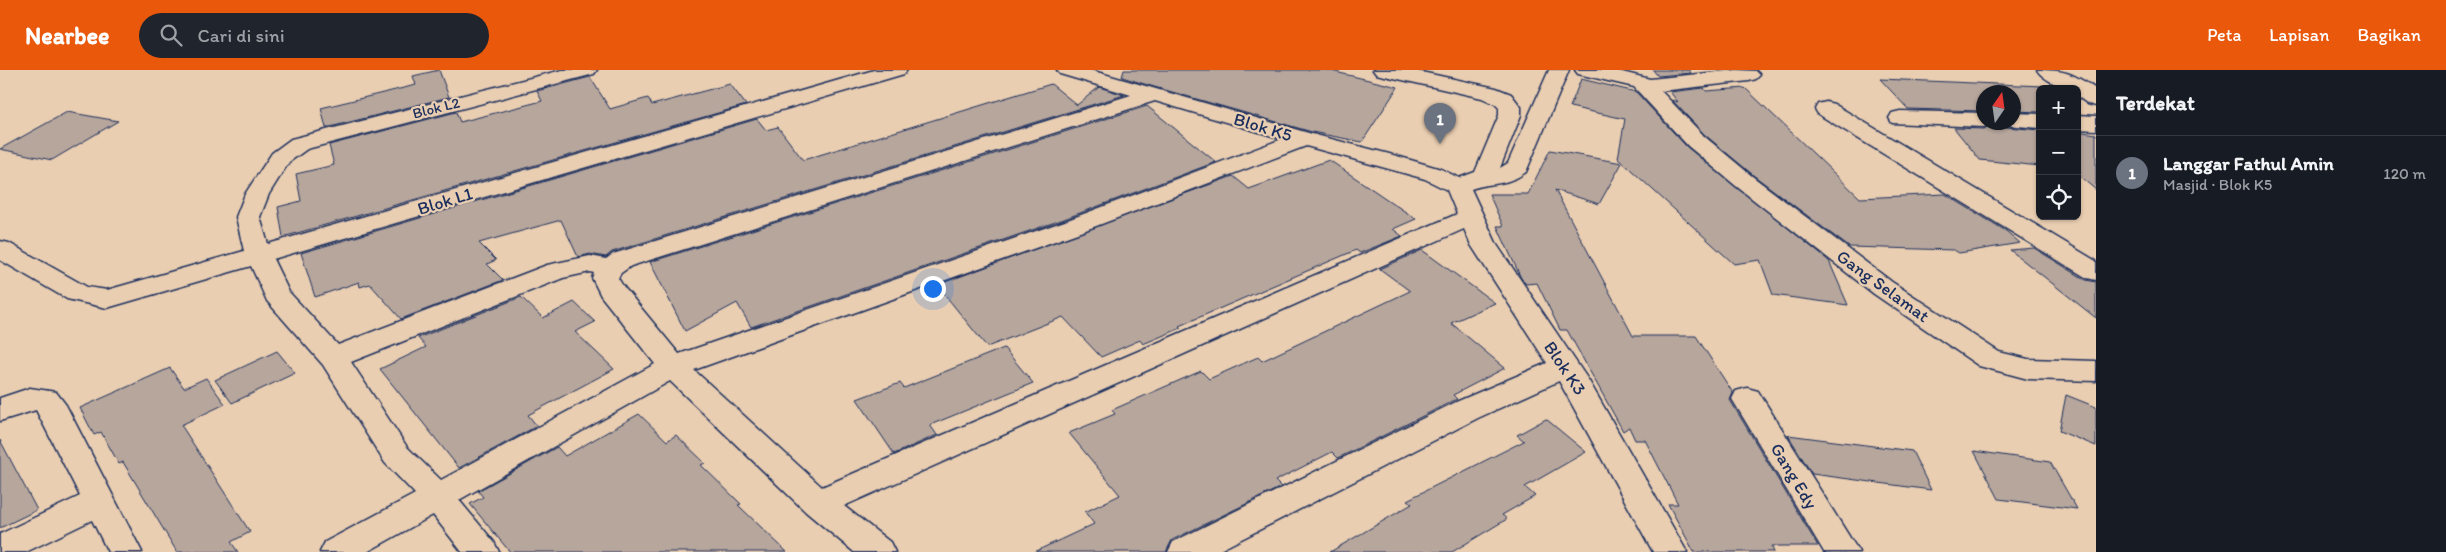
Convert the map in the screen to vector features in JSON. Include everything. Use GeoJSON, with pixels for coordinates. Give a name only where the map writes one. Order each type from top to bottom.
{"type":"FeatureCollection","features":[{"type":"Feature","properties":{"kind":"street","name":"Blok L2"},"geometry":{"type":"LineString","coordinates":[[258,256],[248,217],[257,194],[280,158],[287,151],[316,138],[587,70]]}},
{"type":"Feature","properties":{"kind":"street","name":"Blok L1"},"geometry":{"type":"LineString","coordinates":[[0,249],[77,293],[107,299],[897,70]]}},
{"type":"Feature","properties":{"kind":"street","name":"Blok K5"},"geometry":{"type":"LineString","coordinates":[[1067,70],[1248,121],[1304,139],[1433,174],[1457,186]]}},
{"type":"Feature","properties":{"kind":"street"},"geometry":{"type":"LineString","coordinates":[[1383,70],[1488,93],[1503,99],[1510,107],[1510,115],[1485,177]]}},
{"type":"Feature","properties":{"kind":"street"},"geometry":{"type":"LineString","coordinates":[[1457,186],[1485,177],[1505,176],[1518,167],[1559,70]]}},
{"type":"Feature","properties":{"kind":"street"},"geometry":{"type":"LineString","coordinates":[[1585,70],[1630,78],[1646,86],[1749,75]]}},
{"type":"Feature","properties":{"kind":"street"},"geometry":{"type":"LineString","coordinates":[[2047,70],[2076,85],[2096,100]]}},
{"type":"Feature","properties":{"kind":"street","name":"Gang Selamat"},"geometry":{"type":"LineString","coordinates":[[1646,86],[1696,140],[1744,181],[1883,288],[1989,359],[2007,367],[2096,371]]}},
{"type":"Feature","properties":{"kind":"street"},"geometry":{"type":"LineString","coordinates":[[878,552],[818,503],[673,368],[611,290],[605,278],[610,268],[622,260],[1153,95]]}},
{"type":"Feature","properties":{"kind":"street"},"geometry":{"type":"LineString","coordinates":[[1826,109],[2096,272]]}},
{"type":"Feature","properties":{"kind":"street"},"geometry":{"type":"LineString","coordinates":[[1900,118],[1976,120]]}},
{"type":"Feature","properties":{"kind":"street"},"geometry":{"type":"LineString","coordinates":[[2021,120],[2036,121]]}},
{"type":"Feature","properties":{"kind":"street"},"geometry":{"type":"LineString","coordinates":[[2081,122],[2096,123]]}},
{"type":"Feature","properties":{"kind":"street"},"geometry":{"type":"LineString","coordinates":[[337,552],[673,368],[1074,226],[1304,139]]}},
{"type":"Feature","properties":{"kind":"street","name":"Blok K3"},"geometry":{"type":"LineString","coordinates":[[1457,186],[1489,253],[1579,388],[1670,552]]}},
{"type":"Feature","properties":{"kind":"street"},"geometry":{"type":"LineString","coordinates":[[818,503],[1471,217]]}},
{"type":"Feature","properties":{"kind":"street"},"geometry":{"type":"LineString","coordinates":[[258,256],[271,279],[277,295],[333,358],[396,454],[437,496],[482,552]]}},
{"type":"Feature","properties":{"kind":"street"},"geometry":{"type":"LineString","coordinates":[[333,358],[556,271],[590,264],[610,268]]}},
{"type":"Feature","properties":{"kind":"street"},"geometry":{"type":"LineString","coordinates":[[1185,552],[1467,410],[1564,367]]}},
{"type":"Feature","properties":{"kind":"street"},"geometry":{"type":"LineString","coordinates":[[0,410],[30,399],[45,400],[55,413],[98,502],[125,552]]}},
{"type":"Feature","properties":{"kind":"street","name":"Gang Edy"},"geometry":{"type":"LineString","coordinates":[[1747,399],[1842,552]]}},
{"type":"Feature","properties":{"kind":"street"},"geometry":{"type":"LineString","coordinates":[[0,549],[98,502]]}},
{"type":"Feature","properties":{"kind":"building"},"geometry":{"type":"Polygon","coordinates":[[[439,70],[449,97],[326,128],[321,108],[416,85],[413,76],[439,70]]]}},
{"type":"Feature","properties":{"kind":"building"},"geometry":{"type":"Polygon","coordinates":[[[1124,70],[1327,70],[1398,87],[1362,142],[1312,132],[1151,86],[1122,77],[1124,70]]]}},
{"type":"Feature","properties":{"kind":"building"},"geometry":{"type":"Polygon","coordinates":[[[1653,70],[1689,70],[1691,73],[1658,76],[1653,70]]]}},
{"type":"Feature","properties":{"kind":"building"},"geometry":{"type":"Polygon","coordinates":[[[590,77],[610,109],[648,98],[652,105],[730,84],[746,105],[283,237],[278,207],[301,201],[296,174],[334,165],[329,145],[456,112],[460,122],[542,101],[537,91],[590,77]]]}},
{"type":"Feature","properties":{"kind":"building"},"geometry":{"type":"Polygon","coordinates":[[[1581,79],[1636,92],[1687,147],[1829,261],[1848,305],[1773,295],[1760,260],[1734,264],[1618,158],[1625,119],[1570,107],[1581,79]]]}},
{"type":"Feature","properties":{"kind":"building"},"geometry":{"type":"Polygon","coordinates":[[[1880,79],[2020,85],[1976,85],[1976,111],[1908,109],[1880,79]]]}},
{"type":"Feature","properties":{"kind":"building"},"geometry":{"type":"Polygon","coordinates":[[[1051,84],[1077,105],[1099,87],[1124,95],[612,252],[606,257],[590,254],[578,257],[561,220],[479,243],[496,260],[487,264],[503,280],[401,319],[370,284],[360,287],[359,282],[315,297],[301,253],[757,119],[766,130],[778,127],[803,160],[1051,84]]]}},
{"type":"Feature","properties":{"kind":"building"},"geometry":{"type":"Polygon","coordinates":[[[2021,85],[2036,86],[2036,112],[2021,111],[2021,85]]]}},
{"type":"Feature","properties":{"kind":"building"},"geometry":{"type":"Polygon","coordinates":[[[1704,88],[1706,91],[1745,88],[1860,198],[1945,194],[2006,231],[2020,243],[1959,253],[1954,250],[1849,247],[1753,175],[1705,135],[1672,100],[1678,102],[1670,92],[1704,88]]]}},
{"type":"Feature","properties":{"kind":"building"},"geometry":{"type":"Polygon","coordinates":[[[1147,106],[1216,162],[1064,219],[751,327],[737,303],[685,331],[650,262],[1147,106]]]}},
{"type":"Feature","properties":{"kind":"building"},"geometry":{"type":"Polygon","coordinates":[[[67,112],[118,121],[52,160],[0,149],[67,112]]]}},
{"type":"Feature","properties":{"kind":"building"},"geometry":{"type":"Polygon","coordinates":[[[1954,128],[1976,130],[2036,130],[2036,166],[1980,160],[1954,128]]]}},
{"type":"Feature","properties":{"kind":"building"},"geometry":{"type":"Polygon","coordinates":[[[2081,132],[2096,134],[2096,190],[2081,177],[2081,132]]]}},
{"type":"Feature","properties":{"kind":"building"},"geometry":{"type":"Polygon","coordinates":[[[1550,150],[1622,163],[1599,204],[1555,190],[1633,336],[1696,336],[1733,393],[1730,400],[1818,546],[1771,546],[1774,552],[1694,552],[1668,504],[1678,504],[1645,440],[1635,440],[1629,427],[1623,431],[1567,330],[1560,330],[1537,283],[1526,284],[1521,278],[1497,226],[1503,226],[1489,194],[1528,194],[1550,150]]]}},
{"type":"Feature","properties":{"kind":"building"},"geometry":{"type":"Polygon","coordinates":[[[1329,160],[1416,219],[1393,229],[1402,236],[1360,253],[1356,250],[1179,326],[1181,328],[1143,344],[1140,340],[1101,357],[1063,317],[987,347],[937,285],[1233,176],[1249,189],[1329,160]]]}},
{"type":"Feature","properties":{"kind":"building"},"geometry":{"type":"Polygon","coordinates":[[[2034,248],[2086,280],[2096,282],[2096,318],[2010,250],[2034,248]]]}},
{"type":"Feature","properties":{"kind":"building"},"geometry":{"type":"Polygon","coordinates":[[[1422,250],[1495,303],[1451,323],[1505,368],[1453,395],[1457,399],[1338,458],[1332,452],[1275,481],[1281,487],[1172,540],[1166,552],[1034,552],[1094,524],[1085,512],[1120,495],[1069,433],[1115,414],[1112,410],[1201,371],[1209,379],[1258,357],[1262,361],[1410,291],[1380,269],[1422,250]]]}},
{"type":"Feature","properties":{"kind":"building"},"geometry":{"type":"Polygon","coordinates":[[[521,297],[543,318],[574,302],[595,322],[575,332],[614,369],[528,415],[537,426],[459,468],[380,369],[426,347],[418,338],[521,297]]]}},
{"type":"Feature","properties":{"kind":"building"},"geometry":{"type":"Polygon","coordinates":[[[1004,348],[1033,383],[930,425],[937,435],[894,454],[857,399],[900,383],[904,388],[1004,348]]]}},
{"type":"Feature","properties":{"kind":"building"},"geometry":{"type":"Polygon","coordinates":[[[277,351],[295,373],[232,403],[215,380],[277,351]]]}},
{"type":"Feature","properties":{"kind":"building"},"geometry":{"type":"Polygon","coordinates":[[[170,368],[184,388],[206,378],[225,404],[181,425],[250,532],[231,542],[238,552],[177,552],[123,462],[119,464],[101,432],[94,435],[80,408],[170,368]]]}},
{"type":"Feature","properties":{"kind":"building"},"geometry":{"type":"Polygon","coordinates":[[[2066,395],[2096,407],[2096,446],[2059,431],[2066,395]]]}},
{"type":"Feature","properties":{"kind":"building"},"geometry":{"type":"Polygon","coordinates":[[[639,414],[667,441],[676,435],[705,463],[701,465],[741,504],[738,505],[787,552],[510,552],[470,504],[483,497],[478,491],[557,447],[565,456],[639,414]]]}},
{"type":"Feature","properties":{"kind":"building"},"geometry":{"type":"Polygon","coordinates":[[[1546,419],[1586,452],[1525,487],[1535,496],[1502,515],[1507,519],[1452,552],[1330,552],[1412,504],[1407,500],[1524,441],[1517,435],[1546,419]]]}},
{"type":"Feature","properties":{"kind":"building"},"geometry":{"type":"Polygon","coordinates":[[[1788,435],[1912,451],[1931,490],[1812,474],[1788,435]]]}},
{"type":"Feature","properties":{"kind":"building"},"geometry":{"type":"Polygon","coordinates":[[[0,440],[37,510],[0,528],[0,440]]]}},
{"type":"Feature","properties":{"kind":"building"},"geometry":{"type":"Polygon","coordinates":[[[1974,451],[2050,462],[2077,509],[1999,499],[1974,451]]]}},
{"type":"Feature","properties":{"kind":"place","name":"Langgar Fathul Amin"},"geometry":{"type":"Point","coordinates":[1440,144]}}]}
